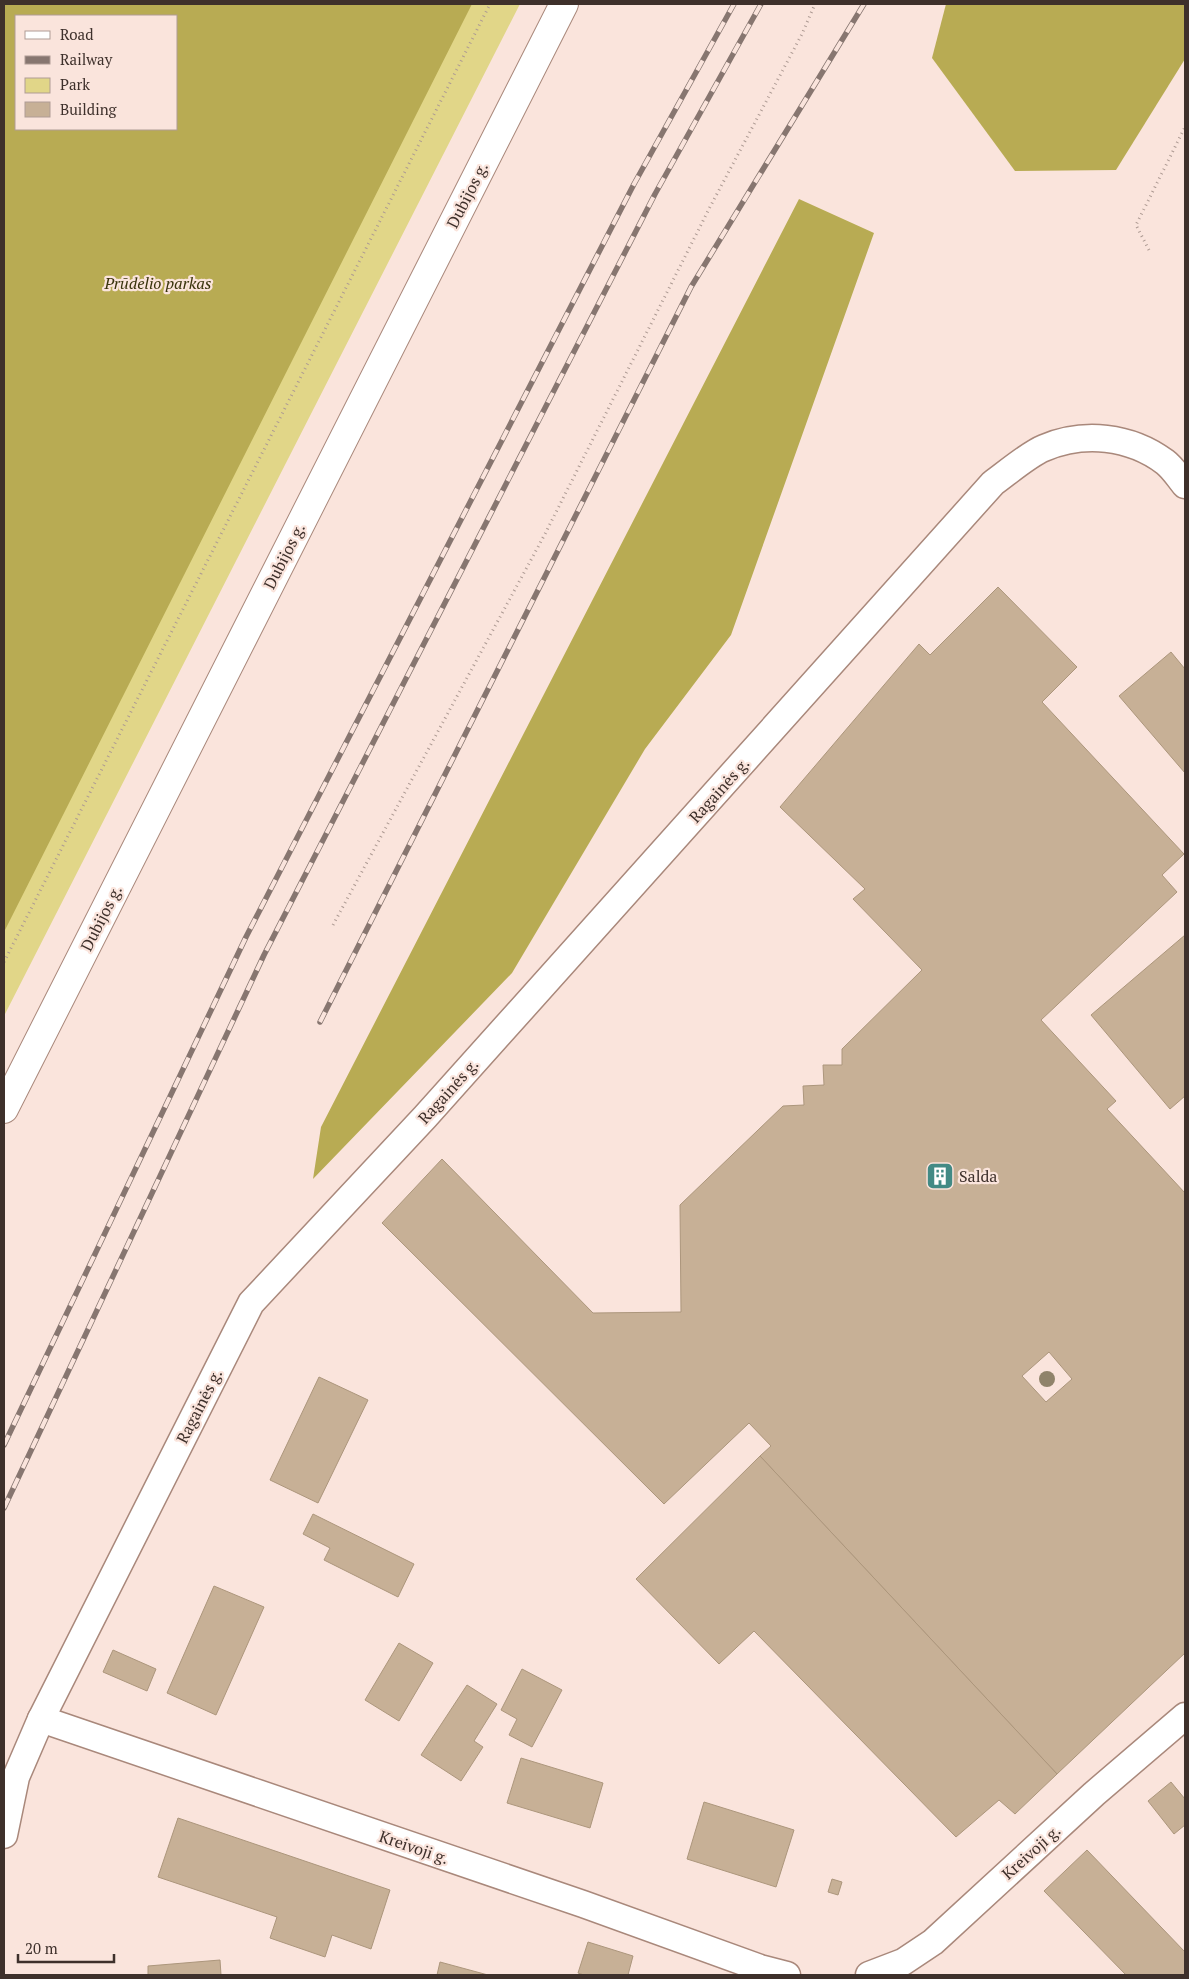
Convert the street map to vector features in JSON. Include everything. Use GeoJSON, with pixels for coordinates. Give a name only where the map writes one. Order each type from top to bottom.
{"type":"FeatureCollection","features":[{"type":"Feature","properties":{"kind":"main road","name":"Dubijos g."},"geometry":{"type":"LineString","coordinates":[[4,1109],[564,4]]}},
{"type":"Feature","properties":{"kind":"street","name":"Ragainės g."},"geometry":{"type":"LineString","coordinates":[[4,1835],[16,1777],[41,1719],[251,1303],[425,1117],[993,483],[1043,448],[1079,438],[1120,440],[1144,449],[1166,463],[1185,486]]}},
{"type":"Feature","properties":{"kind":"street","name":"Kreivoji g."},"geometry":{"type":"LineString","coordinates":[[869,1975],[903,1962],[933,1942],[1094,1794],[1185,1716]]}},
{"type":"Feature","properties":{"kind":"street","name":"Kreivoji g."},"geometry":{"type":"LineString","coordinates":[[41,1719],[618,1916],[760,1968],[787,1975]]}},
{"type":"Feature","properties":{"kind":"path"},"geometry":{"type":"LineString","coordinates":[[4,962],[490,4]]}},
{"type":"Feature","properties":{"kind":"path"},"geometry":{"type":"LineString","coordinates":[[334,924],[545,534],[710,207],[802,34],[815,4]]}},
{"type":"Feature","properties":{"kind":"path"},"geometry":{"type":"LineString","coordinates":[[1149,250],[1136,225],[1185,127]]}},
{"type":"Feature","properties":{"kind":"green space","name":"Prūdelio parkas"},"geometry":{"type":"Polygon","coordinates":[[[4,4],[520,4],[4,1016],[4,4]]]}},
{"type":"Feature","properties":{"kind":"green space","name":"Prūdelio parkas"},"geometry":{"type":"Polygon","coordinates":[[[4,4],[472,4],[4,932],[4,4]]]}},
{"type":"Feature","properties":{"kind":"green space"},"geometry":{"type":"Polygon","coordinates":[[[946,4],[1185,4],[1185,59],[1116,170],[1015,171],[932,58],[946,4]]]}},
{"type":"Feature","properties":{"kind":"green space"},"geometry":{"type":"Polygon","coordinates":[[[799,199],[874,233],[731,635],[645,749],[512,973],[313,1179],[321,1127],[799,199]]]}},
{"type":"Feature","properties":{"kind":"building","name":"Salda"},"geometry":{"type":"Polygon","coordinates":[[[998,587],[1077,667],[1042,702],[1184,854],[1162,875],[1177,892],[1041,1020],[1116,1101],[1107,1109],[1185,1193],[1185,1653],[1057,1774],[760,1456],[771,1446],[749,1423],[664,1504],[382,1223],[442,1159],[593,1313],[681,1312],[680,1205],[783,1106],[804,1105],[803,1086],[824,1085],[823,1065],[842,1065],[842,1049],[922,970],[853,899],[865,889],[780,807],[919,644],[930,655],[998,587]],[[1049,1352],[1022,1376],[1046,1402],[1072,1379],[1049,1352]]]}},
{"type":"Feature","properties":{"kind":"building"},"geometry":{"type":"Polygon","coordinates":[[[1171,652],[1185,669],[1185,773],[1119,696],[1171,652]]]}},
{"type":"Feature","properties":{"kind":"building"},"geometry":{"type":"Polygon","coordinates":[[[1185,935],[1185,1096],[1170,1109],[1091,1015],[1185,935]]]}},
{"type":"Feature","properties":{"kind":"building"},"geometry":{"type":"Polygon","coordinates":[[[319,1377],[368,1400],[318,1503],[270,1480],[319,1377]]]}},
{"type":"Feature","properties":{"kind":"building"},"geometry":{"type":"Polygon","coordinates":[[[760,1456],[1057,1774],[1015,1814],[999,1800],[956,1837],[754,1631],[719,1664],[636,1579],[760,1456]]]}},
{"type":"Feature","properties":{"kind":"building"},"geometry":{"type":"Polygon","coordinates":[[[313,1514],[414,1564],[398,1597],[324,1560],[330,1548],[303,1534],[313,1514]]]}},
{"type":"Feature","properties":{"kind":"building"},"geometry":{"type":"Polygon","coordinates":[[[214,1586],[264,1607],[216,1715],[167,1693],[214,1586]]]}},
{"type":"Feature","properties":{"kind":"building"},"geometry":{"type":"Polygon","coordinates":[[[399,1643],[433,1663],[399,1721],[365,1700],[399,1643]]]}},
{"type":"Feature","properties":{"kind":"building"},"geometry":{"type":"Polygon","coordinates":[[[113,1650],[156,1669],[147,1691],[103,1672],[113,1650]]]}},
{"type":"Feature","properties":{"kind":"building"},"geometry":{"type":"Polygon","coordinates":[[[522,1669],[562,1690],[532,1747],[509,1735],[517,1719],[501,1710],[522,1669]]]}},
{"type":"Feature","properties":{"kind":"building"},"geometry":{"type":"Polygon","coordinates":[[[467,1685],[497,1704],[474,1741],[483,1747],[461,1781],[421,1755],[467,1685]]]}},
{"type":"Feature","properties":{"kind":"building"},"geometry":{"type":"Polygon","coordinates":[[[521,1758],[603,1783],[590,1828],[507,1803],[521,1758]]]}},
{"type":"Feature","properties":{"kind":"building"},"geometry":{"type":"Polygon","coordinates":[[[1171,1782],[1185,1799],[1185,1825],[1174,1834],[1148,1801],[1171,1782]]]}},
{"type":"Feature","properties":{"kind":"building"},"geometry":{"type":"Polygon","coordinates":[[[704,1802],[794,1830],[776,1887],[687,1859],[704,1802]]]}},
{"type":"Feature","properties":{"kind":"building"},"geometry":{"type":"Polygon","coordinates":[[[178,1818],[390,1890],[371,1949],[332,1935],[325,1957],[270,1938],[277,1917],[158,1877],[178,1818]]]}},
{"type":"Feature","properties":{"kind":"building"},"geometry":{"type":"Polygon","coordinates":[[[1087,1850],[1185,1952],[1185,1975],[1126,1975],[1044,1891],[1087,1850]]]}},
{"type":"Feature","properties":{"kind":"building"},"geometry":{"type":"Polygon","coordinates":[[[832,1879],[842,1882],[838,1895],[828,1892],[832,1879]]]}},
{"type":"Feature","properties":{"kind":"building"},"geometry":{"type":"Polygon","coordinates":[[[588,1942],[633,1956],[628,1975],[584,1975],[578,1973],[588,1942]]]}},
{"type":"Feature","properties":{"kind":"building"},"geometry":{"type":"Polygon","coordinates":[[[220,1960],[221,1975],[148,1975],[148,1966],[220,1960]]]}},
{"type":"Feature","properties":{"kind":"building"},"geometry":{"type":"Polygon","coordinates":[[[440,1962],[488,1975],[437,1975],[440,1962]]]}},
{"type":"Feature","properties":{"kind":"railway"},"geometry":{"type":"LineString","coordinates":[[4,1445],[246,937],[634,184],[734,4]]}},
{"type":"Feature","properties":{"kind":"railway"},"geometry":{"type":"LineString","coordinates":[[4,1508],[264,955],[655,194],[761,4]]}},
{"type":"Feature","properties":{"kind":"railway"},"geometry":{"type":"LineString","coordinates":[[320,1022],[691,287],[864,4]]}},
{"type":"Feature","properties":{"kind":"place","name":"Salda"},"geometry":{"type":"Point","coordinates":[940,1176]}}]}
